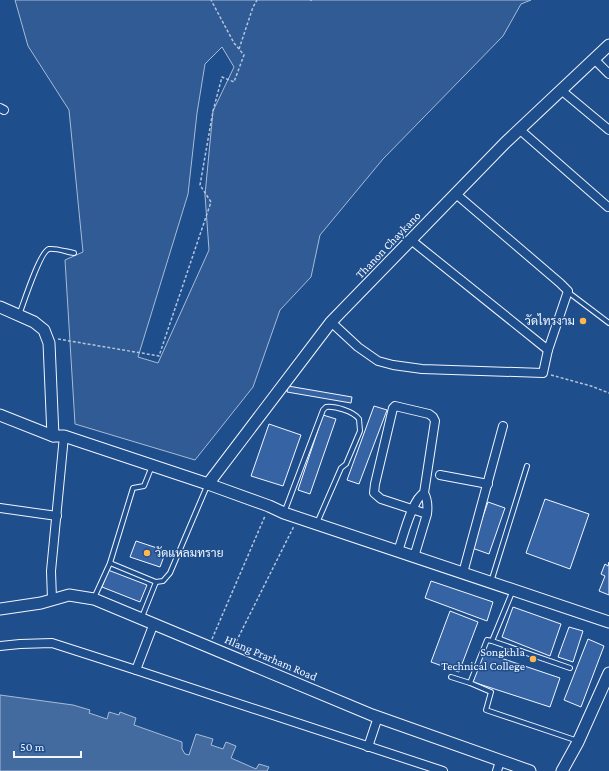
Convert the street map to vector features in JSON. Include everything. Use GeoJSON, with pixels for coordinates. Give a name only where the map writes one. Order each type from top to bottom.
{"type":"FeatureCollection","features":[{"type":"Feature","properties":{"kind":"street","name":"Thanon Chaykano"},"geometry":{"type":"LineString","coordinates":[[208,484],[331,322],[519,129],[609,45]]}},
{"type":"Feature","properties":{"kind":"street"},"geometry":{"type":"LineString","coordinates":[[594,59],[609,74]]}},
{"type":"Feature","properties":{"kind":"street"},"geometry":{"type":"LineString","coordinates":[[561,90],[609,130]]}},
{"type":"Feature","properties":{"kind":"street"},"geometry":{"type":"LineString","coordinates":[[519,129],[608,207]]}},
{"type":"Feature","properties":{"kind":"street"},"geometry":{"type":"LineString","coordinates":[[331,322],[358,347],[378,361],[393,365],[422,369],[543,373],[548,350],[568,291],[456,194]]}},
{"type":"Feature","properties":{"kind":"street"},"geometry":{"type":"LineString","coordinates":[[411,240],[548,350]]}},
{"type":"Feature","properties":{"kind":"street"},"geometry":{"type":"LineString","coordinates":[[0,307],[34,322],[44,330],[49,343],[58,436],[57,516],[51,574],[52,599]]}},
{"type":"Feature","properties":{"kind":"street"},"geometry":{"type":"LineString","coordinates":[[414,557],[427,514],[427,499],[424,493],[435,421],[429,414],[394,406],[374,492],[377,497],[381,499],[427,514]]}},
{"type":"Feature","properties":{"kind":"street"},"geometry":{"type":"LineString","coordinates":[[0,415],[58,436],[208,484],[270,506],[298,518],[609,622]]}},
{"type":"Feature","properties":{"kind":"street"},"geometry":{"type":"LineString","coordinates":[[464,573],[503,426]]}},
{"type":"Feature","properties":{"kind":"street"},"geometry":{"type":"LineString","coordinates":[[440,475],[488,484]]}},
{"type":"Feature","properties":{"kind":"street"},"geometry":{"type":"LineString","coordinates":[[398,551],[412,510],[419,496],[424,493]]}},
{"type":"Feature","properties":{"kind":"street"},"geometry":{"type":"LineString","coordinates":[[0,508],[57,516]]}},
{"type":"Feature","properties":{"kind":"street","name":"Hlang Prarham Road"},"geometry":{"type":"LineString","coordinates":[[0,608],[33,604],[69,595],[94,599],[498,766],[530,771]]}},
{"type":"Feature","properties":{"kind":"street"},"geometry":{"type":"LineString","coordinates":[[136,670],[154,623]]}},
{"type":"Feature","properties":{"kind":"street"},"geometry":{"type":"LineString","coordinates":[[0,646],[52,643],[443,771]]}},
{"type":"Feature","properties":{"kind":"street"},"geometry":{"type":"LineString","coordinates":[[562,771],[578,742],[609,673]]}},
{"type":"Feature","properties":{"kind":"street"},"geometry":{"type":"LineString","coordinates":[[368,747],[378,717]]}},
{"type":"Feature","properties":{"kind":"lane"},"geometry":{"type":"LineString","coordinates":[[19,315],[35,271],[46,251],[50,249],[74,253]]}},
{"type":"Feature","properties":{"kind":"lane"},"geometry":{"type":"LineString","coordinates":[[568,291],[609,323]]}},
{"type":"Feature","properties":{"kind":"lane"},"geometry":{"type":"LineString","coordinates":[[284,513],[323,410],[326,407],[330,407],[353,413],[359,419],[360,431],[346,464],[341,468],[316,524]]}},
{"type":"Feature","properties":{"kind":"lane"},"geometry":{"type":"LineString","coordinates":[[94,599],[110,562],[133,488],[144,486],[152,466]]}},
{"type":"Feature","properties":{"kind":"lane"},"geometry":{"type":"LineString","coordinates":[[491,582],[528,466]]}},
{"type":"Feature","properties":{"kind":"lane"},"geometry":{"type":"LineString","coordinates":[[110,562],[156,582],[163,581],[170,572],[208,484]]}},
{"type":"Feature","properties":{"kind":"lane"},"geometry":{"type":"LineString","coordinates":[[142,618],[156,582]]}},
{"type":"Feature","properties":{"kind":"lane"},"geometry":{"type":"LineString","coordinates":[[492,641],[513,590]]}},
{"type":"Feature","properties":{"kind":"lane"},"geometry":{"type":"LineString","coordinates":[[470,683],[487,640],[570,668]]}},
{"type":"Feature","properties":{"kind":"lane"},"geometry":{"type":"LineString","coordinates":[[451,677],[491,692],[486,710],[578,742]]}},
{"type":"Feature","properties":{"kind":"path"},"geometry":{"type":"LineString","coordinates":[[47,337],[159,356],[210,202],[200,185],[213,111],[222,77],[234,82],[244,55],[239,49],[211,0]]}},
{"type":"Feature","properties":{"kind":"path"},"geometry":{"type":"LineString","coordinates":[[239,49],[253,7],[257,0]]}},
{"type":"Feature","properties":{"kind":"path"},"geometry":{"type":"LineString","coordinates":[[543,373],[591,386],[609,393]]}},
{"type":"Feature","properties":{"kind":"path"},"geometry":{"type":"LineString","coordinates":[[209,646],[270,506]]}},
{"type":"Feature","properties":{"kind":"path"},"geometry":{"type":"LineString","coordinates":[[230,655],[298,518]]}},
{"type":"Feature","properties":{"kind":"shaded area"},"geometry":{"type":"Polygon","coordinates":[[[15,0],[531,0],[521,4],[503,36],[383,159],[320,235],[311,277],[280,310],[253,387],[195,460],[75,424],[65,260],[83,252],[69,110],[28,46],[15,0]],[[222,47],[205,64],[197,113],[188,194],[138,357],[158,363],[209,250],[205,195],[213,111],[234,67],[222,47]]]}},
{"type":"Feature","properties":{"kind":"shaded area"},"geometry":{"type":"Polygon","coordinates":[[[0,695],[73,705],[90,710],[89,713],[107,719],[109,712],[119,715],[120,712],[136,718],[134,725],[182,742],[182,749],[185,754],[189,755],[196,734],[213,739],[211,745],[223,749],[226,742],[236,746],[231,758],[256,769],[259,764],[269,767],[267,771],[0,771],[0,695]]]}},
{"type":"Feature","properties":{"kind":"building"},"geometry":{"type":"Polygon","coordinates":[[[288,386],[352,397],[351,403],[287,392],[288,386]]]}},
{"type":"Feature","properties":{"kind":"building"},"geometry":{"type":"Polygon","coordinates":[[[374,406],[387,410],[359,484],[347,480],[374,406]]]}},
{"type":"Feature","properties":{"kind":"building"},"geometry":{"type":"Polygon","coordinates":[[[323,415],[336,419],[310,494],[298,490],[323,415]]]}},
{"type":"Feature","properties":{"kind":"building"},"geometry":{"type":"Polygon","coordinates":[[[269,424],[301,435],[283,486],[251,476],[269,424]]]}},
{"type":"Feature","properties":{"kind":"building"},"geometry":{"type":"Polygon","coordinates":[[[545,499],[589,514],[570,569],[526,553],[545,499]]]}},
{"type":"Feature","properties":{"kind":"building"},"geometry":{"type":"Polygon","coordinates":[[[488,502],[505,508],[489,554],[472,548],[488,502]]]}},
{"type":"Feature","properties":{"kind":"building"},"geometry":{"type":"Polygon","coordinates":[[[136,541],[166,551],[160,567],[130,557],[136,541]]]}},
{"type":"Feature","properties":{"kind":"building"},"geometry":{"type":"Polygon","coordinates":[[[609,562],[609,595],[599,591],[605,576],[601,574],[605,564],[608,566],[609,562]]]}},
{"type":"Feature","properties":{"kind":"building"},"geometry":{"type":"Polygon","coordinates":[[[108,570],[147,585],[140,602],[102,587],[108,570]]]}},
{"type":"Feature","properties":{"kind":"building"},"geometry":{"type":"Polygon","coordinates":[[[431,581],[493,602],[487,621],[425,598],[431,581]]]}},
{"type":"Feature","properties":{"kind":"building"},"geometry":{"type":"Polygon","coordinates":[[[513,607],[561,624],[550,656],[502,637],[513,607]]]}},
{"type":"Feature","properties":{"kind":"building"},"geometry":{"type":"Polygon","coordinates":[[[450,611],[478,622],[459,672],[431,662],[450,611]]]}},
{"type":"Feature","properties":{"kind":"building"},"geometry":{"type":"Polygon","coordinates":[[[569,627],[583,631],[573,662],[558,657],[569,627]]]}},
{"type":"Feature","properties":{"kind":"building"},"geometry":{"type":"Polygon","coordinates":[[[588,639],[604,646],[581,707],[564,700],[588,639]]]}},
{"type":"Feature","properties":{"kind":"building"},"geometry":{"type":"Polygon","coordinates":[[[483,652],[560,678],[550,707],[473,682],[483,652]]]}},
{"type":"Feature","properties":{"kind":"place","name":"วัดไทรงาม"},"geometry":{"type":"Point","coordinates":[583,321]}},
{"type":"Feature","properties":{"kind":"place","name":"วัดแหลมทราย"},"geometry":{"type":"Point","coordinates":[147,553]}},
{"type":"Feature","properties":{"kind":"place","name":"Songkhla Technical College"},"geometry":{"type":"Point","coordinates":[533,659]}}]}
